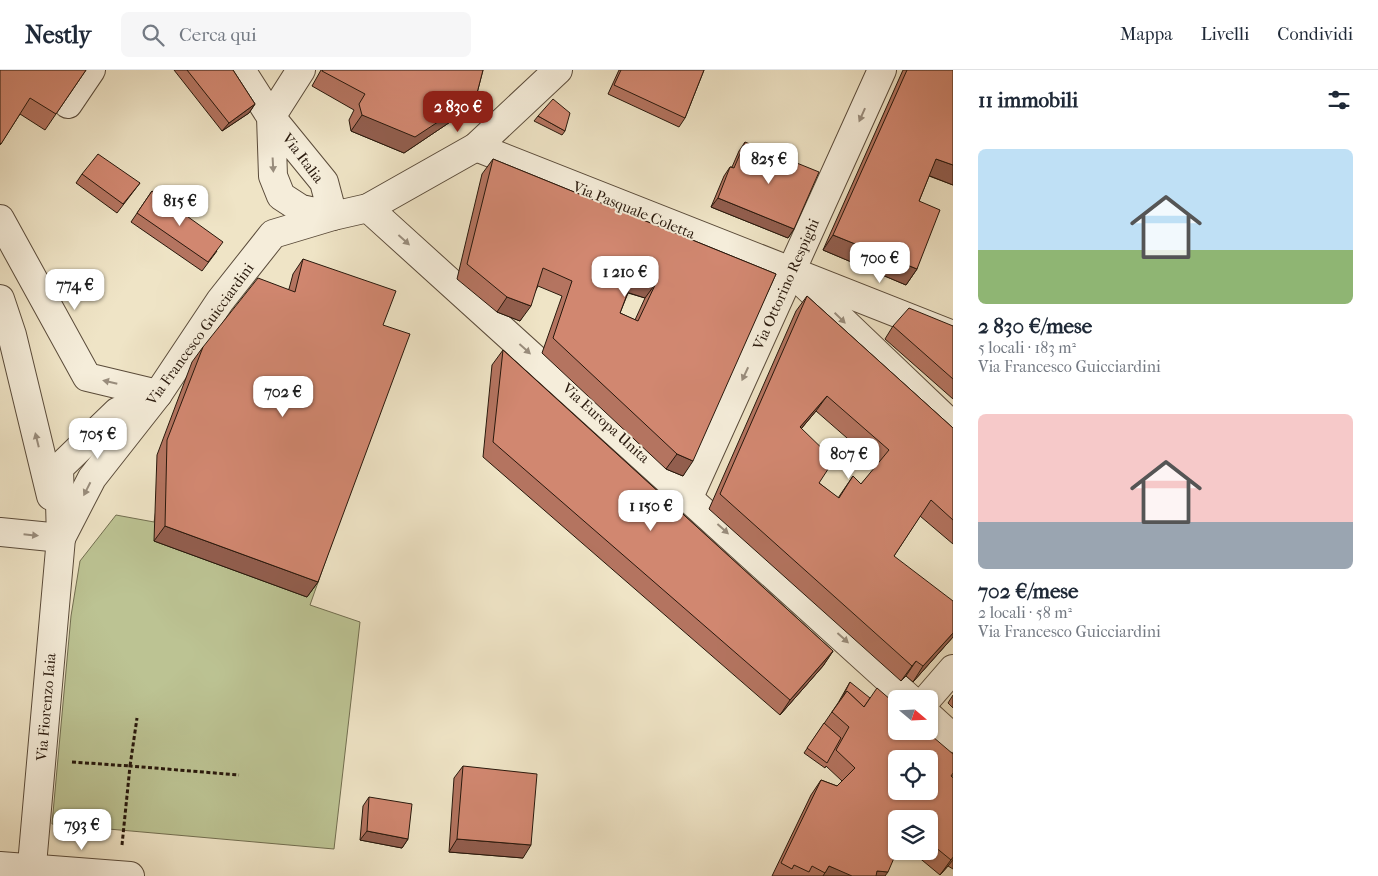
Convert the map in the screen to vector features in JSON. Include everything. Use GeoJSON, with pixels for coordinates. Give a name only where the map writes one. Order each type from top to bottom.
{"type":"FeatureCollection","features":[{"type":"Feature","properties":{"kind":"street"},"geometry":{"type":"LineString","coordinates":[[68,104],[91,70]]}},
{"type":"Feature","properties":{"kind":"street","name":"Via Italia"},"geometry":{"type":"LineString","coordinates":[[241,70],[271,116],[324,182],[333,216],[301,209],[281,196],[273,176],[271,116]]}},
{"type":"Feature","properties":{"kind":"street"},"geometry":{"type":"LineString","coordinates":[[271,116],[301,70]]}},
{"type":"Feature","properties":{"kind":"street","name":"Via Francesco Guicciardini"},"geometry":{"type":"LineString","coordinates":[[61,538],[92,478],[158,394],[220,301],[274,234],[333,216],[368,208],[476,147],[558,70]]}},
{"type":"Feature","properties":{"kind":"street","name":"Via Ottorino Respighi"},"geometry":{"type":"LineString","coordinates":[[689,497],[882,70]]}},
{"type":"Feature","properties":{"kind":"street","name":"Via Pasquale Coletta"},"geometry":{"type":"LineString","coordinates":[[476,147],[953,335]]}},
{"type":"Feature","properties":{"kind":"street","name":"Via Europa Unita"},"geometry":{"type":"LineString","coordinates":[[368,208],[900,690]]}},
{"type":"Feature","properties":{"kind":"street"},"geometry":{"type":"LineString","coordinates":[[0,219],[87,377],[158,394]]}},
{"type":"Feature","properties":{"kind":"street"},"geometry":{"type":"LineString","coordinates":[[792,272],[953,426]]}},
{"type":"Feature","properties":{"kind":"street"},"geometry":{"type":"LineString","coordinates":[[0,299],[12,335],[61,538],[0,532]]}},
{"type":"Feature","properties":{"kind":"street","name":"Via Fiorenzo Iaia"},"geometry":{"type":"LineString","coordinates":[[31,872],[61,538]]}},
{"type":"Feature","properties":{"kind":"street"},"geometry":{"type":"LineString","coordinates":[[935,690],[953,669]]}},
{"type":"Feature","properties":{"kind":"street"},"geometry":{"type":"LineString","coordinates":[[938,724],[953,738]]}},
{"type":"Feature","properties":{"kind":"street"},"geometry":{"type":"LineString","coordinates":[[0,866],[31,872],[125,876]]}},
{"type":"Feature","properties":{"kind":"path"},"geometry":{"type":"LineString","coordinates":[[125,876],[130,766],[137,718]]}},
{"type":"Feature","properties":{"kind":"path"},"geometry":{"type":"LineString","coordinates":[[71,762],[239,774]]}},
{"type":"Feature","properties":{"kind":"green space"},"geometry":{"type":"Polygon","coordinates":[[[398,356],[310,605],[360,622],[334,849],[52,824],[71,616],[80,561],[116,515],[154,522],[169,431],[398,356]]]}},
{"type":"Feature","properties":{"kind":"building"},"geometry":{"type":"Polygon","coordinates":[[[0,70],[86,70],[56,114],[30,98],[1,144],[0,70]]]}},
{"type":"Feature","properties":{"kind":"building"},"geometry":{"type":"Polygon","coordinates":[[[187,70],[233,70],[255,104],[229,123],[187,70]]]}},
{"type":"Feature","properties":{"kind":"building"},"geometry":{"type":"Polygon","coordinates":[[[323,70],[483,70],[476,97],[415,137],[362,115],[359,104],[365,94],[323,70]]]}},
{"type":"Feature","properties":{"kind":"building"},"geometry":{"type":"Polygon","coordinates":[[[621,70],[704,70],[685,118],[614,85],[621,70]]]}},
{"type":"Feature","properties":{"kind":"building"},"geometry":{"type":"Polygon","coordinates":[[[907,70],[953,70],[953,165],[936,159],[919,201],[940,210],[917,269],[833,235],[907,70]]]}},
{"type":"Feature","properties":{"kind":"building"},"geometry":{"type":"Polygon","coordinates":[[[553,99],[570,113],[565,131],[538,116],[553,99]]]}},
{"type":"Feature","properties":{"kind":"building"},"geometry":{"type":"Polygon","coordinates":[[[745,142],[819,172],[794,229],[718,198],[730,167],[734,168],[745,142]]]}},
{"type":"Feature","properties":{"kind":"building"},"geometry":{"type":"Polygon","coordinates":[[[98,154],[140,183],[123,204],[82,174],[98,154]]]}},
{"type":"Feature","properties":{"kind":"building"},"geometry":{"type":"Polygon","coordinates":[[[493,159],[776,274],[693,461],[677,454],[553,338],[572,281],[543,268],[531,306],[507,297],[467,264],[493,159]],[[634,276],[620,313],[638,321],[656,283],[634,276]]]}},
{"type":"Feature","properties":{"kind":"building"},"geometry":{"type":"Polygon","coordinates":[[[152,191],[223,242],[208,262],[137,213],[152,191]]]}},
{"type":"Feature","properties":{"kind":"building"},"geometry":{"type":"Polygon","coordinates":[[[303,259],[396,291],[383,325],[410,334],[318,582],[165,526],[167,440],[203,347],[258,278],[295,292],[303,259]]]}},
{"type":"Feature","properties":{"kind":"building"},"geometry":{"type":"Polygon","coordinates":[[[807,296],[953,428],[953,520],[931,500],[894,556],[953,601],[953,633],[923,666],[916,661],[912,666],[720,494],[807,296]],[[827,396],[800,427],[834,460],[819,483],[839,498],[853,476],[861,484],[889,450],[827,396]]]}},
{"type":"Feature","properties":{"kind":"building"},"geometry":{"type":"Polygon","coordinates":[[[909,308],[953,326],[953,379],[893,326],[909,308]]]}},
{"type":"Feature","properties":{"kind":"building"},"geometry":{"type":"Polygon","coordinates":[[[503,350],[833,651],[790,700],[493,442],[503,350]]]}},
{"type":"Feature","properties":{"kind":"building"},"geometry":{"type":"Polygon","coordinates":[[[850,682],[870,698],[864,707],[847,691],[841,700],[850,682]]]}},
{"type":"Feature","properties":{"kind":"building"},"geometry":{"type":"Polygon","coordinates":[[[877,688],[888,697],[888,740],[937,740],[953,754],[953,773],[951,776],[953,778],[953,857],[951,860],[938,849],[938,810],[888,810],[888,860],[893,860],[888,872],[877,871],[876,876],[852,876],[829,866],[825,873],[812,866],[809,872],[794,865],[792,869],[781,863],[821,780],[837,786],[855,768],[836,750],[849,727],[832,712],[847,691],[864,707],[877,688]]]}},
{"type":"Feature","properties":{"kind":"building"},"geometry":{"type":"Polygon","coordinates":[[[824,723],[841,738],[827,763],[807,748],[824,723]]]}},
{"type":"Feature","properties":{"kind":"building"},"geometry":{"type":"Polygon","coordinates":[[[463,766],[537,774],[531,845],[457,839],[463,766]]]}},
{"type":"Feature","properties":{"kind":"building"},"geometry":{"type":"Polygon","coordinates":[[[369,797],[412,804],[408,839],[367,831],[369,797]]]}}]}
